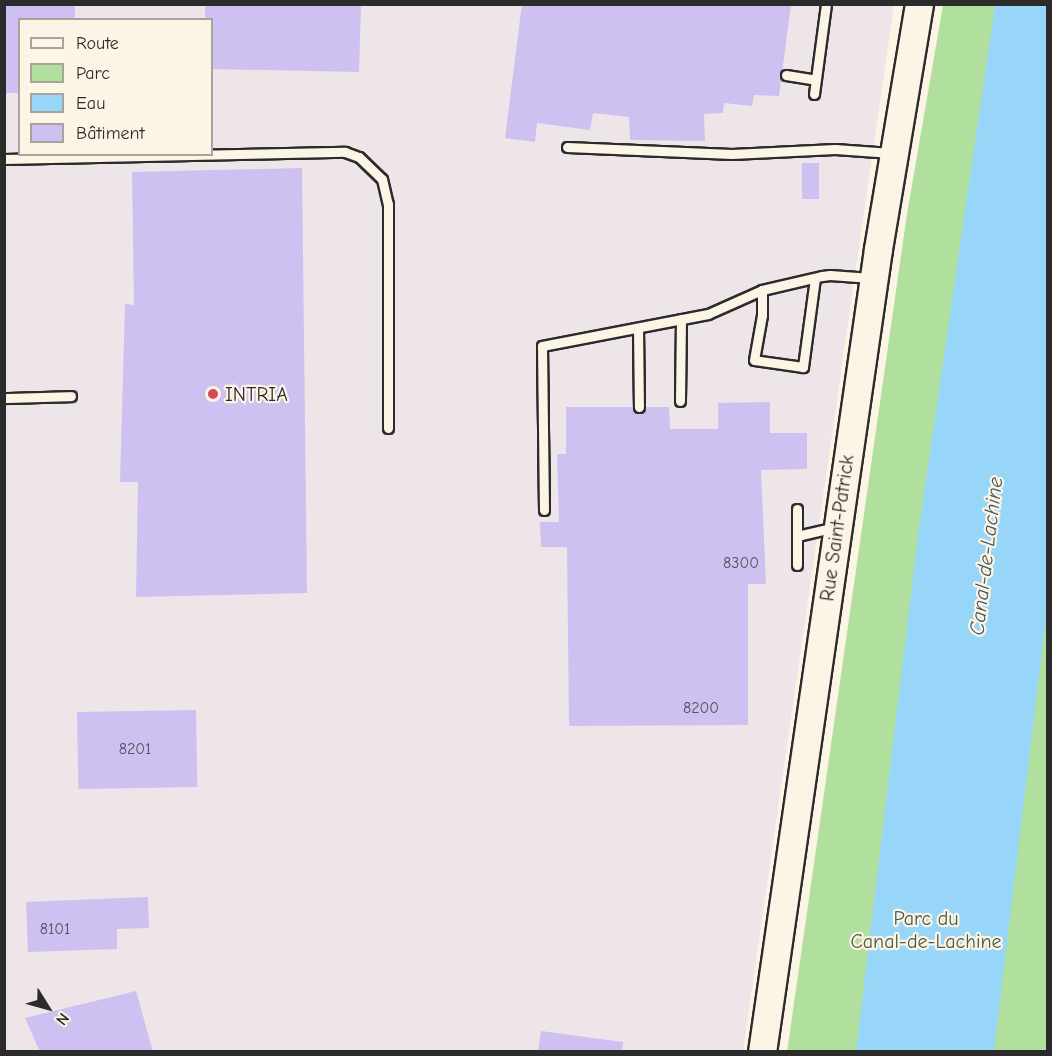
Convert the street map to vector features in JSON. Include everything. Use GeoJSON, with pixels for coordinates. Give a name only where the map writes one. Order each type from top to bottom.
{"type":"FeatureCollection","features":[{"type":"Feature","properties":{"kind":"main road","name":"Rue Saint-Patrick"},"geometry":{"type":"LineString","coordinates":[[762,1052],[873,278],[919,4]]}},
{"type":"Feature","properties":{"kind":"lane"},"geometry":{"type":"LineString","coordinates":[[814,94],[826,4]]}},
{"type":"Feature","properties":{"kind":"lane"},"geometry":{"type":"LineString","coordinates":[[786,75],[816,80]]}},
{"type":"Feature","properties":{"kind":"lane"},"geometry":{"type":"LineString","coordinates":[[567,147],[732,154],[835,149],[894,154]]}},
{"type":"Feature","properties":{"kind":"lane"},"geometry":{"type":"LineString","coordinates":[[213,155],[345,152],[359,157],[382,179],[388,204],[388,428]]}},
{"type":"Feature","properties":{"kind":"lane"},"geometry":{"type":"LineString","coordinates":[[4,159],[150,156]]}},
{"type":"Feature","properties":{"kind":"lane"},"geometry":{"type":"LineString","coordinates":[[544,510],[542,346],[708,314],[762,290],[815,278],[873,278]]}},
{"type":"Feature","properties":{"kind":"lane"},"geometry":{"type":"LineString","coordinates":[[762,290],[762,315],[754,360],[802,368],[815,278]]}},
{"type":"Feature","properties":{"kind":"lane"},"geometry":{"type":"LineString","coordinates":[[680,401],[681,319]]}},
{"type":"Feature","properties":{"kind":"lane"},"geometry":{"type":"LineString","coordinates":[[638,328],[639,407]]}},
{"type":"Feature","properties":{"kind":"lane"},"geometry":{"type":"LineString","coordinates":[[4,398],[71,396]]}},
{"type":"Feature","properties":{"kind":"lane"},"geometry":{"type":"LineString","coordinates":[[797,509],[797,565]]}},
{"type":"Feature","properties":{"kind":"lane"},"geometry":{"type":"LineString","coordinates":[[797,536],[837,527]]}},
{"type":"Feature","properties":{"kind":"shaded area"},"geometry":{"type":"Polygon","coordinates":[[[5,5],[894,5],[743,1051],[5,1052],[5,5]]]}},
{"type":"Feature","properties":{"kind":"green space","name":"Parc du Canal-de-Lachine"},"geometry":{"type":"Polygon","coordinates":[[[943,5],[1047,5],[1047,1051],[787,1052],[907,214],[943,5]]]}},
{"type":"Feature","properties":{"kind":"water","name":"Parc du Canal-de-Lachine"},"geometry":{"type":"Polygon","coordinates":[[[995,5],[1047,5],[1048,600],[994,1051],[856,1051],[918,535],[995,5]]]}},
{"type":"Feature","properties":{"kind":"building"},"geometry":{"type":"Polygon","coordinates":[[[4,4],[75,4],[75,18],[18,18],[18,93],[4,93],[4,4]]]}},
{"type":"Feature","properties":{"kind":"building"},"geometry":{"type":"Polygon","coordinates":[[[205,4],[361,4],[359,72],[213,69],[213,18],[205,18],[205,4]]]}},
{"type":"Feature","properties":{"kind":"building"},"geometry":{"type":"Polygon","coordinates":[[[522,4],[791,4],[779,96],[754,95],[752,106],[724,103],[723,113],[704,114],[705,141],[630,140],[629,117],[593,113],[590,130],[537,123],[535,142],[505,138],[522,4]]]}},
{"type":"Feature","properties":{"kind":"building"},"geometry":{"type":"Polygon","coordinates":[[[802,163],[819,163],[819,199],[802,199],[802,163]]]}},
{"type":"Feature","properties":{"kind":"building","name":"INTRIA"},"geometry":{"type":"Polygon","coordinates":[[[302,168],[307,593],[136,597],[138,482],[120,482],[125,304],[134,305],[132,172],[302,168]]]}},
{"type":"Feature","properties":{"kind":"building"},"geometry":{"type":"Polygon","coordinates":[[[770,402],[770,433],[807,433],[807,469],[761,470],[766,584],[748,584],[748,725],[569,726],[567,547],[541,547],[540,522],[559,522],[557,454],[566,454],[566,407],[632,407],[639,414],[646,407],[669,407],[670,429],[718,429],[718,403],[770,402]]]}},
{"type":"Feature","properties":{"kind":"building"},"geometry":{"type":"Polygon","coordinates":[[[196,710],[197,787],[78,789],[77,712],[196,710]]]}},
{"type":"Feature","properties":{"kind":"building"},"geometry":{"type":"Polygon","coordinates":[[[148,897],[149,928],[117,929],[117,949],[28,952],[26,902],[148,897]]]}},
{"type":"Feature","properties":{"kind":"building"},"geometry":{"type":"Polygon","coordinates":[[[136,991],[153,1052],[40,1052],[25,1018],[136,991]]]}},
{"type":"Feature","properties":{"kind":"building"},"geometry":{"type":"Polygon","coordinates":[[[541,1031],[623,1042],[622,1052],[538,1052],[541,1031]]]}},
{"type":"Feature","properties":{"kind":"place","name":"INTRIA"},"geometry":{"type":"Point","coordinates":[213,394]}},
{"type":"Feature","properties":{"kind":"water label","name":"Canal-de-Lachine"},"geometry":{"type":"Point","coordinates":[986,556]}}]}
